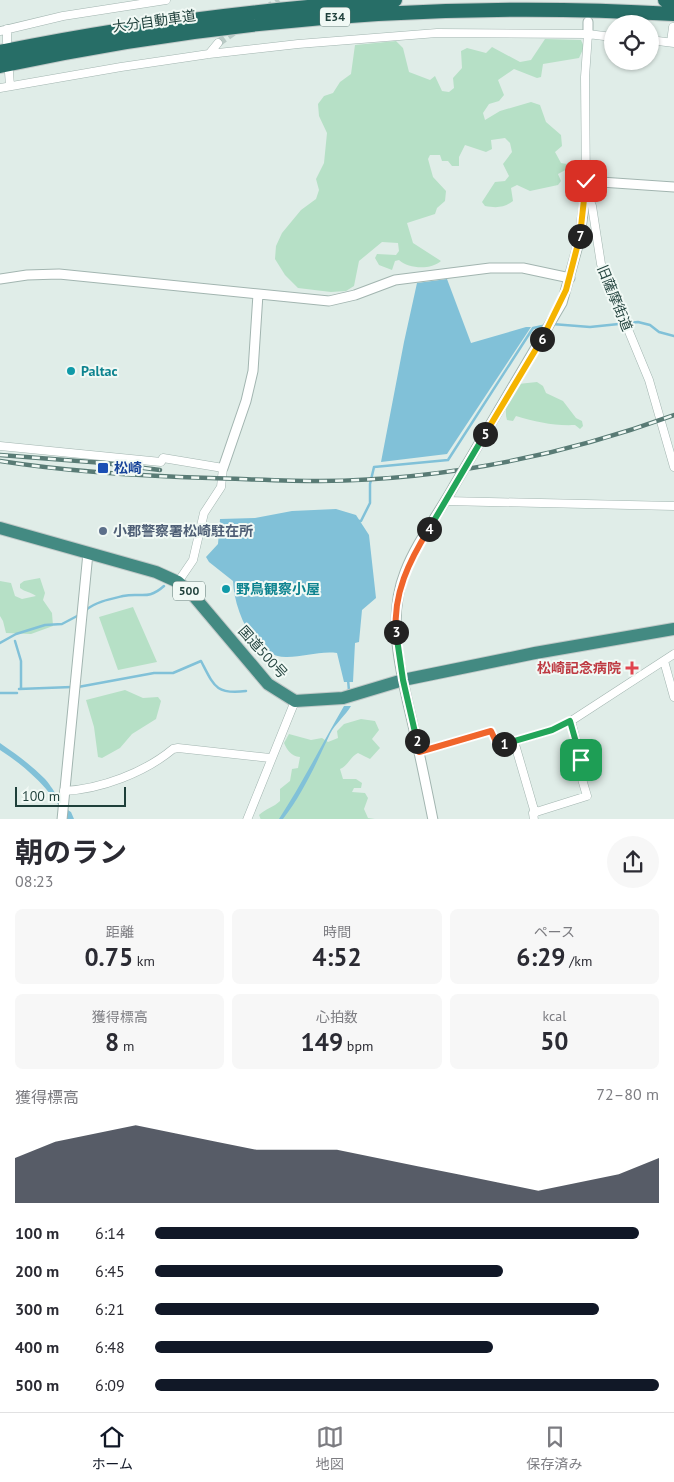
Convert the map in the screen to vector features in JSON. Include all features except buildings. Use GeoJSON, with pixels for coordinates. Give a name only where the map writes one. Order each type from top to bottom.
{"type":"FeatureCollection","features":[{"type":"Feature","properties":{"kind":"highway","name":"大分自動車道"},"geometry":{"type":"LineString","coordinates":[[4,47],[214,16],[395,0]]}},
{"type":"Feature","properties":{"kind":"highway"},"geometry":{"type":"LineString","coordinates":[[665,0],[674,0]]}},
{"type":"Feature","properties":{"kind":"highway","name":"大分自動車道"},"geometry":{"type":"LineString","coordinates":[[5,69],[128,41],[319,18],[501,10],[674,20]]}},
{"type":"Feature","properties":{"kind":"highway","name":"国道500号"},"geometry":{"type":"LineString","coordinates":[[0,528],[156,572],[178,582],[209,612],[268,684],[295,701]]}},
{"type":"Feature","properties":{"kind":"highway"},"geometry":{"type":"LineString","coordinates":[[295,701],[349,697],[403,680],[535,653],[674,629]]}},
{"type":"Feature","properties":{"kind":"street"},"geometry":{"type":"LineString","coordinates":[[4,47],[3,30],[63,16],[166,0]]}},
{"type":"Feature","properties":{"kind":"street"},"geometry":{"type":"LineString","coordinates":[[659,41],[672,42],[674,20]]}},
{"type":"Feature","properties":{"kind":"street"},"geometry":{"type":"LineString","coordinates":[[588,22],[588,34]]}},
{"type":"Feature","properties":{"kind":"street"},"geometry":{"type":"LineString","coordinates":[[0,88],[209,54],[437,33],[604,35]]}},
{"type":"Feature","properties":{"kind":"street","name":"旧薩摩街道"},"geometry":{"type":"LineString","coordinates":[[588,34],[585,77],[586,192],[592,206],[601,264],[649,380],[670,443],[674,467]]}},
{"type":"Feature","properties":{"kind":"street"},"geometry":{"type":"LineString","coordinates":[[209,54],[218,43]]}},
{"type":"Feature","properties":{"kind":"street"},"geometry":{"type":"LineString","coordinates":[[5,69],[10,86]]}},
{"type":"Feature","properties":{"kind":"street"},"geometry":{"type":"LineString","coordinates":[[586,181],[674,187]]}},
{"type":"Feature","properties":{"kind":"street"},"geometry":{"type":"LineString","coordinates":[[433,819],[403,680],[396,629],[397,597],[404,573],[416,550],[557,313],[570,278],[579,242],[586,192]]}},
{"type":"Feature","properties":{"kind":"street"},"geometry":{"type":"LineString","coordinates":[[0,279],[26,275],[58,274],[258,294],[340,300],[394,280],[509,267],[541,270],[570,278]]}},
{"type":"Feature","properties":{"kind":"street"},"geometry":{"type":"LineString","coordinates":[[178,582],[193,560],[204,513],[221,488],[223,468],[246,401],[253,371],[258,294]]}},
{"type":"Feature","properties":{"kind":"street"},"geometry":{"type":"LineString","coordinates":[[0,446],[161,462],[163,458],[223,468]]}},
{"type":"Feature","properties":{"kind":"street"},"geometry":{"type":"LineString","coordinates":[[446,501],[674,506]]}},
{"type":"Feature","properties":{"kind":"street"},"geometry":{"type":"LineString","coordinates":[[62,819],[88,553]]}},
{"type":"Feature","properties":{"kind":"street"},"geometry":{"type":"LineString","coordinates":[[419,752],[491,731],[498,746],[552,730],[570,721],[674,654]]}},
{"type":"Feature","properties":{"kind":"street"},"geometry":{"type":"LineString","coordinates":[[664,661],[674,697]]}},
{"type":"Feature","properties":{"kind":"street"},"geometry":{"type":"LineString","coordinates":[[247,819],[270,758],[295,701]]}},
{"type":"Feature","properties":{"kind":"street"},"geometry":{"type":"LineString","coordinates":[[514,741],[535,816],[587,796],[579,769],[581,760],[570,721]]}},
{"type":"Feature","properties":{"kind":"street"},"geometry":{"type":"LineString","coordinates":[[64,792],[83,790],[143,768],[173,749],[178,748],[270,758]]}},
{"type":"Feature","properties":{"kind":"green space"},"geometry":{"type":"Polygon","coordinates":[[[545,39],[581,40],[584,47],[579,58],[543,64],[541,77],[537,78],[514,69],[498,80],[504,95],[499,101],[489,104],[483,113],[485,120],[500,111],[531,102],[540,105],[546,122],[561,135],[562,146],[555,152],[561,163],[579,162],[580,167],[571,167],[558,174],[561,181],[558,185],[530,191],[517,185],[511,188],[513,201],[500,207],[493,207],[485,206],[482,202],[495,182],[505,181],[509,176],[503,164],[512,152],[510,143],[505,138],[491,140],[492,149],[486,152],[465,145],[459,157],[459,166],[452,166],[448,161],[442,161],[440,155],[430,155],[428,159],[433,177],[446,191],[445,201],[437,208],[435,214],[407,223],[413,243],[441,261],[432,266],[414,267],[399,260],[395,261],[392,270],[379,265],[375,258],[377,254],[396,255],[399,251],[398,243],[382,242],[359,261],[354,286],[346,291],[331,292],[298,288],[285,275],[275,259],[276,246],[282,233],[301,210],[316,199],[319,190],[316,179],[324,163],[327,133],[319,116],[318,104],[324,96],[333,93],[340,82],[351,74],[355,45],[396,41],[403,48],[409,72],[430,80],[435,76],[442,91],[449,92],[454,88],[453,78],[462,68],[461,51],[467,48],[486,53],[492,47],[520,62],[531,60],[545,39]]]}},
{"type":"Feature","properties":{"kind":"green space"},"geometry":{"type":"Polygon","coordinates":[[[537,382],[543,386],[546,393],[563,401],[576,418],[582,421],[583,426],[580,429],[575,425],[545,423],[516,416],[513,421],[507,420],[506,410],[508,401],[518,384],[537,382]]]}},
{"type":"Feature","properties":{"kind":"green space"},"geometry":{"type":"Polygon","coordinates":[[[40,578],[45,593],[43,600],[52,613],[53,626],[31,634],[6,633],[0,616],[0,581],[11,583],[15,596],[22,599],[36,596],[20,588],[20,584],[24,581],[40,578]]]}},
{"type":"Feature","properties":{"kind":"green space"},"geometry":{"type":"Polygon","coordinates":[[[133,607],[157,662],[118,670],[99,617],[133,607]]]}},
{"type":"Feature","properties":{"kind":"green space"},"geometry":{"type":"Polygon","coordinates":[[[125,690],[143,698],[158,697],[161,701],[156,719],[132,734],[120,748],[102,758],[98,757],[94,727],[86,700],[125,690]]]}},
{"type":"Feature","properties":{"kind":"green space"},"geometry":{"type":"Polygon","coordinates":[[[361,719],[375,721],[379,730],[372,739],[380,748],[370,759],[358,753],[340,769],[343,779],[356,779],[362,783],[361,788],[354,788],[352,792],[365,793],[368,798],[364,809],[368,818],[375,819],[261,819],[259,815],[280,801],[280,789],[290,781],[292,769],[298,768],[300,757],[290,752],[284,743],[289,734],[311,740],[322,738],[328,742],[338,738],[337,731],[344,724],[361,719]]]}},
{"type":"Feature","properties":{"kind":"water"},"geometry":{"type":"Polygon","coordinates":[[[447,279],[471,343],[531,327],[447,454],[381,462],[417,283],[447,279]]]}},
{"type":"Feature","properties":{"kind":"water"},"geometry":{"type":"Polygon","coordinates":[[[336,509],[356,515],[369,535],[376,598],[362,610],[359,642],[355,643],[353,682],[344,682],[337,653],[287,657],[275,655],[264,649],[255,641],[242,618],[237,605],[233,581],[209,562],[206,557],[218,544],[220,519],[255,518],[292,511],[336,509]]]}},
{"type":"Feature","properties":{"kind":"water"},"geometry":{"type":"Polygon","coordinates":[[[344,706],[351,706],[332,730],[297,799],[283,819],[279,819],[304,777],[344,706]]]}},
{"type":"Feature","properties":{"kind":"water"},"geometry":{"type":"Polygon","coordinates":[[[0,743],[44,778],[64,806],[71,812],[74,819],[67,819],[54,799],[38,780],[0,750],[0,743]]]}},
{"type":"Feature","properties":{"kind":"waterway"},"geometry":{"type":"LineString","coordinates":[[552,324],[590,327],[638,322],[650,325],[659,332],[674,336]]}},
{"type":"Feature","properties":{"kind":"waterway"},"geometry":{"type":"LineString","coordinates":[[359,521],[361,521],[370,503],[370,484],[374,467],[448,460],[533,328],[547,325]]}},
{"type":"Feature","properties":{"kind":"waterway"},"geometry":{"type":"LineString","coordinates":[[86,610],[98,603],[113,598],[130,595],[149,595],[164,586]]}},
{"type":"Feature","properties":{"kind":"waterway"},"geometry":{"type":"LineString","coordinates":[[0,643],[16,634],[45,625],[62,624],[79,615]]}},
{"type":"Feature","properties":{"kind":"waterway"},"geometry":{"type":"LineString","coordinates":[[15,641],[21,661],[21,688]]}},
{"type":"Feature","properties":{"kind":"waterway"},"geometry":{"type":"LineString","coordinates":[[78,687],[154,673],[173,673],[201,661],[209,677],[217,687],[228,692],[246,691]]}},
{"type":"Feature","properties":{"kind":"waterway"},"geometry":{"type":"LineString","coordinates":[[348,679],[349,691]]}},
{"type":"Feature","properties":{"kind":"waterway"},"geometry":{"type":"LineString","coordinates":[[19,689],[72,687]]}},
{"type":"Feature","properties":{"kind":"waterway"},"geometry":{"type":"LineString","coordinates":[[0,693],[17,693]]}},
{"type":"Feature","properties":{"kind":"tunnel"},"geometry":{"type":"LineString","coordinates":[[266,9],[279,0]]}},
{"type":"Feature","properties":{"kind":"tunnel"},"geometry":{"type":"LineString","coordinates":[[218,43],[236,30]]}},
{"type":"Feature","properties":{"kind":"railway"},"geometry":{"type":"LineString","coordinates":[[0,461],[79,471],[158,476],[306,481],[365,480],[455,470],[544,454],[631,430],[674,415]]}},
{"type":"Feature","properties":{"kind":"railway"},"geometry":{"type":"LineString","coordinates":[[0,455],[104,463],[160,470]]}},
{"type":"Feature","properties":{"kind":"place","name":"Paltac"},"geometry":{"type":"Point","coordinates":[71,371]}},
{"type":"Feature","properties":{"kind":"place","name":"松崎"},"geometry":{"type":"Point","coordinates":[103,468]}},
{"type":"Feature","properties":{"kind":"place","name":"小郡警察署松崎駐在所"},"geometry":{"type":"Point","coordinates":[103,531]}},
{"type":"Feature","properties":{"kind":"place","name":"野鳥観察小屋"},"geometry":{"type":"Point","coordinates":[226,589]}},
{"type":"Feature","properties":{"kind":"place","name":"松崎記念病院"},"geometry":{"type":"Point","coordinates":[632,668]}},
{"type":"Feature","properties":{"kind":"route"},"geometry":{"type":"LineString","coordinates":[[581,760],[570,721],[552,730],[498,746],[491,731],[419,752],[403,680],[396,629],[397,597],[404,573],[562,303],[579,242],[586,181]]}}]}
